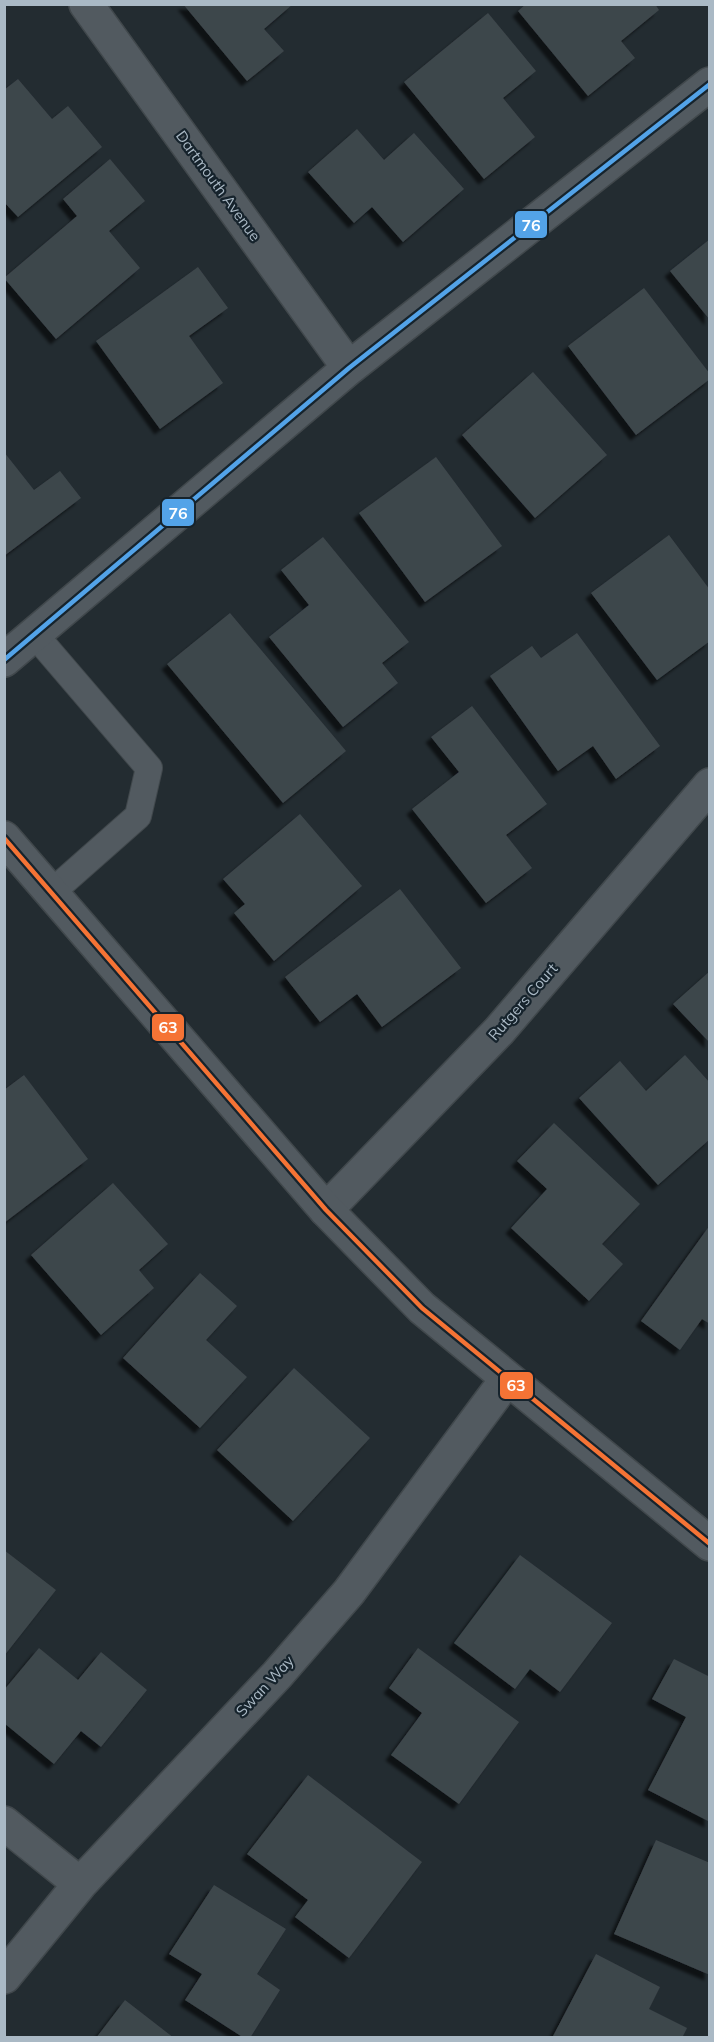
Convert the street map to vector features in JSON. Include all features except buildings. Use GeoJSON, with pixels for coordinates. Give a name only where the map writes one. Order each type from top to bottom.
{"type":"FeatureCollection","features":[{"type":"Feature","properties":{"kind":"street","name":"Dartmouth Avenue"},"geometry":{"type":"LineString","coordinates":[[86,4],[349,368]]}},
{"type":"Feature","properties":{"kind":"street"},"geometry":{"type":"LineString","coordinates":[[4,660],[349,368],[710,84]]}},
{"type":"Feature","properties":{"kind":"street","name":"Rutgers Court"},"geometry":{"type":"LineString","coordinates":[[326,1210],[499,1031],[710,785]]}},
{"type":"Feature","properties":{"kind":"street"},"geometry":{"type":"LineString","coordinates":[[4,838],[326,1210],[422,1308],[710,1544]]}},
{"type":"Feature","properties":{"kind":"street","name":"Swan Way"},"geometry":{"type":"LineString","coordinates":[[4,1977],[80,1884],[276,1675],[349,1593],[507,1379]]}},
{"type":"Feature","properties":{"kind":"street"},"geometry":{"type":"LineString","coordinates":[[4,1823],[80,1884]]}},
{"type":"Feature","properties":{"kind":"lane"},"geometry":{"type":"LineString","coordinates":[[35,635],[149,768],[138,816],[52,892]]}},
{"type":"Feature","properties":{"kind":"transit line","name":"76"},"geometry":{"type":"LineString","coordinates":[[4,660],[349,368],[710,84]]}},
{"type":"Feature","properties":{"kind":"transit line","name":"63"},"geometry":{"type":"LineString","coordinates":[[4,838],[326,1210],[422,1308],[710,1544]]}}]}
